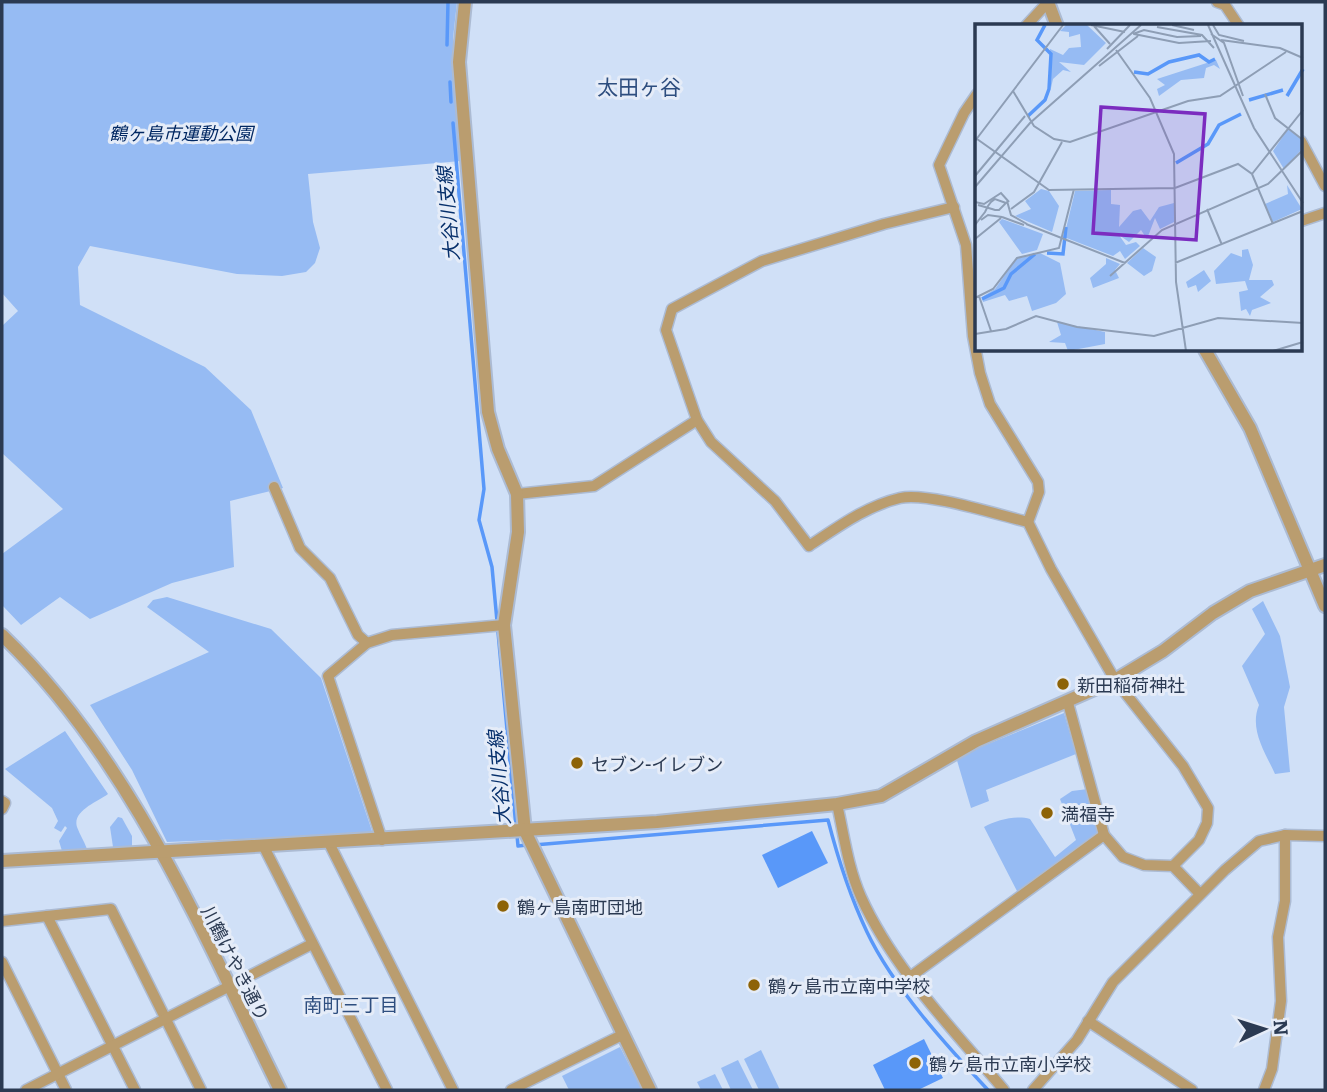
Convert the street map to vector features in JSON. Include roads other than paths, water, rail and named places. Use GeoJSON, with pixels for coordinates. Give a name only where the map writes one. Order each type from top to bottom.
{"type":"FeatureCollection","features":[{"type":"Feature","properties":{"kind":"street"},"geometry":{"type":"LineString","coordinates":[[465,2],[459,62],[488,412],[498,449],[517,494],[518,532],[504,625],[527,834],[650,1090]]}},
{"type":"Feature","properties":{"kind":"street"},"geometry":{"type":"LineString","coordinates":[[1028,24],[1048,2],[1056,24]]}},
{"type":"Feature","properties":{"kind":"street"},"geometry":{"type":"LineString","coordinates":[[1217,2],[1226,5],[1238,24]]}},
{"type":"Feature","properties":{"kind":"street"},"geometry":{"type":"LineString","coordinates":[[975,98],[939,165],[966,245],[975,342]]}},
{"type":"Feature","properties":{"kind":"street"},"geometry":{"type":"LineString","coordinates":[[1302,143],[1325,186]]}},
{"type":"Feature","properties":{"kind":"street"},"geometry":{"type":"LineString","coordinates":[[954,207],[884,224],[762,261],[672,309],[666,330],[697,420],[711,442],[775,501],[809,546],[865,510],[903,498],[941,502],[1028,522]]}},
{"type":"Feature","properties":{"kind":"street"},"geometry":{"type":"LineString","coordinates":[[1302,221],[1325,214]]}},
{"type":"Feature","properties":{"kind":"street"},"geometry":{"type":"LineString","coordinates":[[977,352],[990,404],[1038,482],[1039,492],[1028,522],[1051,569],[1115,680],[1183,766],[1208,808],[1207,823],[1199,840],[1173,866]]}},
{"type":"Feature","properties":{"kind":"street"},"geometry":{"type":"LineString","coordinates":[[1206,352],[1250,428],[1325,606]]}},
{"type":"Feature","properties":{"kind":"street"},"geometry":{"type":"LineString","coordinates":[[517,494],[594,486],[697,420]]}},
{"type":"Feature","properties":{"kind":"street"},"geometry":{"type":"LineString","coordinates":[[274,487],[300,548],[330,578],[358,635],[367,643]]}},
{"type":"Feature","properties":{"kind":"street"},"geometry":{"type":"LineString","coordinates":[[2,861],[527,834],[837,804],[881,796],[976,741],[1115,680],[1250,591],[1325,565]]}},
{"type":"Feature","properties":{"kind":"street"},"geometry":{"type":"LineString","coordinates":[[382,840],[328,676],[367,643],[392,635],[504,625]]}},
{"type":"Feature","properties":{"kind":"street","name":"川鶴けやき通り"},"geometry":{"type":"LineString","coordinates":[[2,635],[43,678],[107,762],[161,853],[280,1090]]}},
{"type":"Feature","properties":{"kind":"street"},"geometry":{"type":"LineString","coordinates":[[1068,702],[1104,835],[1123,857],[1144,865],[1173,866],[1199,893]]}},
{"type":"Feature","properties":{"kind":"street"},"geometry":{"type":"LineString","coordinates":[[2,801],[5,803],[2,809]]}},
{"type":"Feature","properties":{"kind":"street"},"geometry":{"type":"LineString","coordinates":[[837,804],[862,898],[910,977],[1004,1090]]}},
{"type":"Feature","properties":{"kind":"street"},"geometry":{"type":"LineString","coordinates":[[910,977],[1104,835]]}},
{"type":"Feature","properties":{"kind":"street"},"geometry":{"type":"LineString","coordinates":[[1033,1090],[1077,1040],[1113,982],[1199,893],[1259,841],[1285,835],[1325,836]]}},
{"type":"Feature","properties":{"kind":"street"},"geometry":{"type":"LineString","coordinates":[[1264,1090],[1272,1069],[1279,1021],[1278,937],[1285,901],[1285,835]]}},
{"type":"Feature","properties":{"kind":"street"},"geometry":{"type":"LineString","coordinates":[[329,843],[453,1090]]}},
{"type":"Feature","properties":{"kind":"street"},"geometry":{"type":"LineString","coordinates":[[264,847],[387,1090]]}},
{"type":"Feature","properties":{"kind":"street"},"geometry":{"type":"LineString","coordinates":[[2,921],[111,909],[201,1090]]}},
{"type":"Feature","properties":{"kind":"street"},"geometry":{"type":"LineString","coordinates":[[47,916],[135,1090]]}},
{"type":"Feature","properties":{"kind":"street"},"geometry":{"type":"LineString","coordinates":[[26,1090],[312,943]]}},
{"type":"Feature","properties":{"kind":"street"},"geometry":{"type":"LineString","coordinates":[[2,962],[66,1090]]}},
{"type":"Feature","properties":{"kind":"street"},"geometry":{"type":"LineString","coordinates":[[1088,1021],[1192,1090]]}},
{"type":"Feature","properties":{"kind":"street"},"geometry":{"type":"LineString","coordinates":[[510,1090],[622,1035]]}},
{"type":"Feature","properties":{"kind":"water"},"geometry":{"type":"Polygon","coordinates":[[[812,831],[828,863],[778,888],[762,855],[812,831]]]}},
{"type":"Feature","properties":{"kind":"water"},"geometry":{"type":"Polygon","coordinates":[[[924,1039],[943,1078],[918,1090],[885,1090],[873,1065],[924,1039]]]}},
{"type":"Feature","properties":{"kind":"waterway"},"geometry":{"type":"LineString","coordinates":[[447,45],[448,2]]}},
{"type":"Feature","properties":{"kind":"waterway"},"geometry":{"type":"LineString","coordinates":[[450,82],[451,102]]}},
{"type":"Feature","properties":{"kind":"waterway","name":"大谷川支線"},"geometry":{"type":"LineString","coordinates":[[453,123],[484,489],[479,520],[492,567],[516,827]]}},
{"type":"Feature","properties":{"kind":"waterway","name":"大谷川支線"},"geometry":{"type":"LineString","coordinates":[[534,845],[828,820],[850,891],[878,953],[922,1015],[988,1090]]}},
{"type":"Feature","properties":{"kind":"waterway","name":"大谷川支線"},"geometry":{"type":"LineString","coordinates":[[517,835],[518,846],[527,845]]}},
{"type":"Feature","properties":{"kind":"place","name":"新田稲荷神社"},"geometry":{"type":"Point","coordinates":[1063,684]}},
{"type":"Feature","properties":{"kind":"place","name":"セブン-イレブン"},"geometry":{"type":"Point","coordinates":[577,763]}},
{"type":"Feature","properties":{"kind":"place","name":"満福寺"},"geometry":{"type":"Point","coordinates":[1047,813]}},
{"type":"Feature","properties":{"kind":"place","name":"鶴ヶ島南町団地"},"geometry":{"type":"Point","coordinates":[503,906]}},
{"type":"Feature","properties":{"kind":"place","name":"鶴ヶ島市立南中学校"},"geometry":{"type":"Point","coordinates":[754,985]}},
{"type":"Feature","properties":{"kind":"place","name":"鶴ヶ島市立南小学校"},"geometry":{"type":"Point","coordinates":[915,1063]}},
{"type":"Feature","properties":{"kind":"district","name":"太田ヶ谷"},"geometry":{"type":"Point","coordinates":[639,85]}},
{"type":"Feature","properties":{"kind":"district","name":"南町三丁目"},"geometry":{"type":"Point","coordinates":[351,1004]}},
{"type":"Feature","properties":{"kind":"park label","name":"鶴ヶ島市運動公園"},"geometry":{"type":"Point","coordinates":[181,132]}}]}
